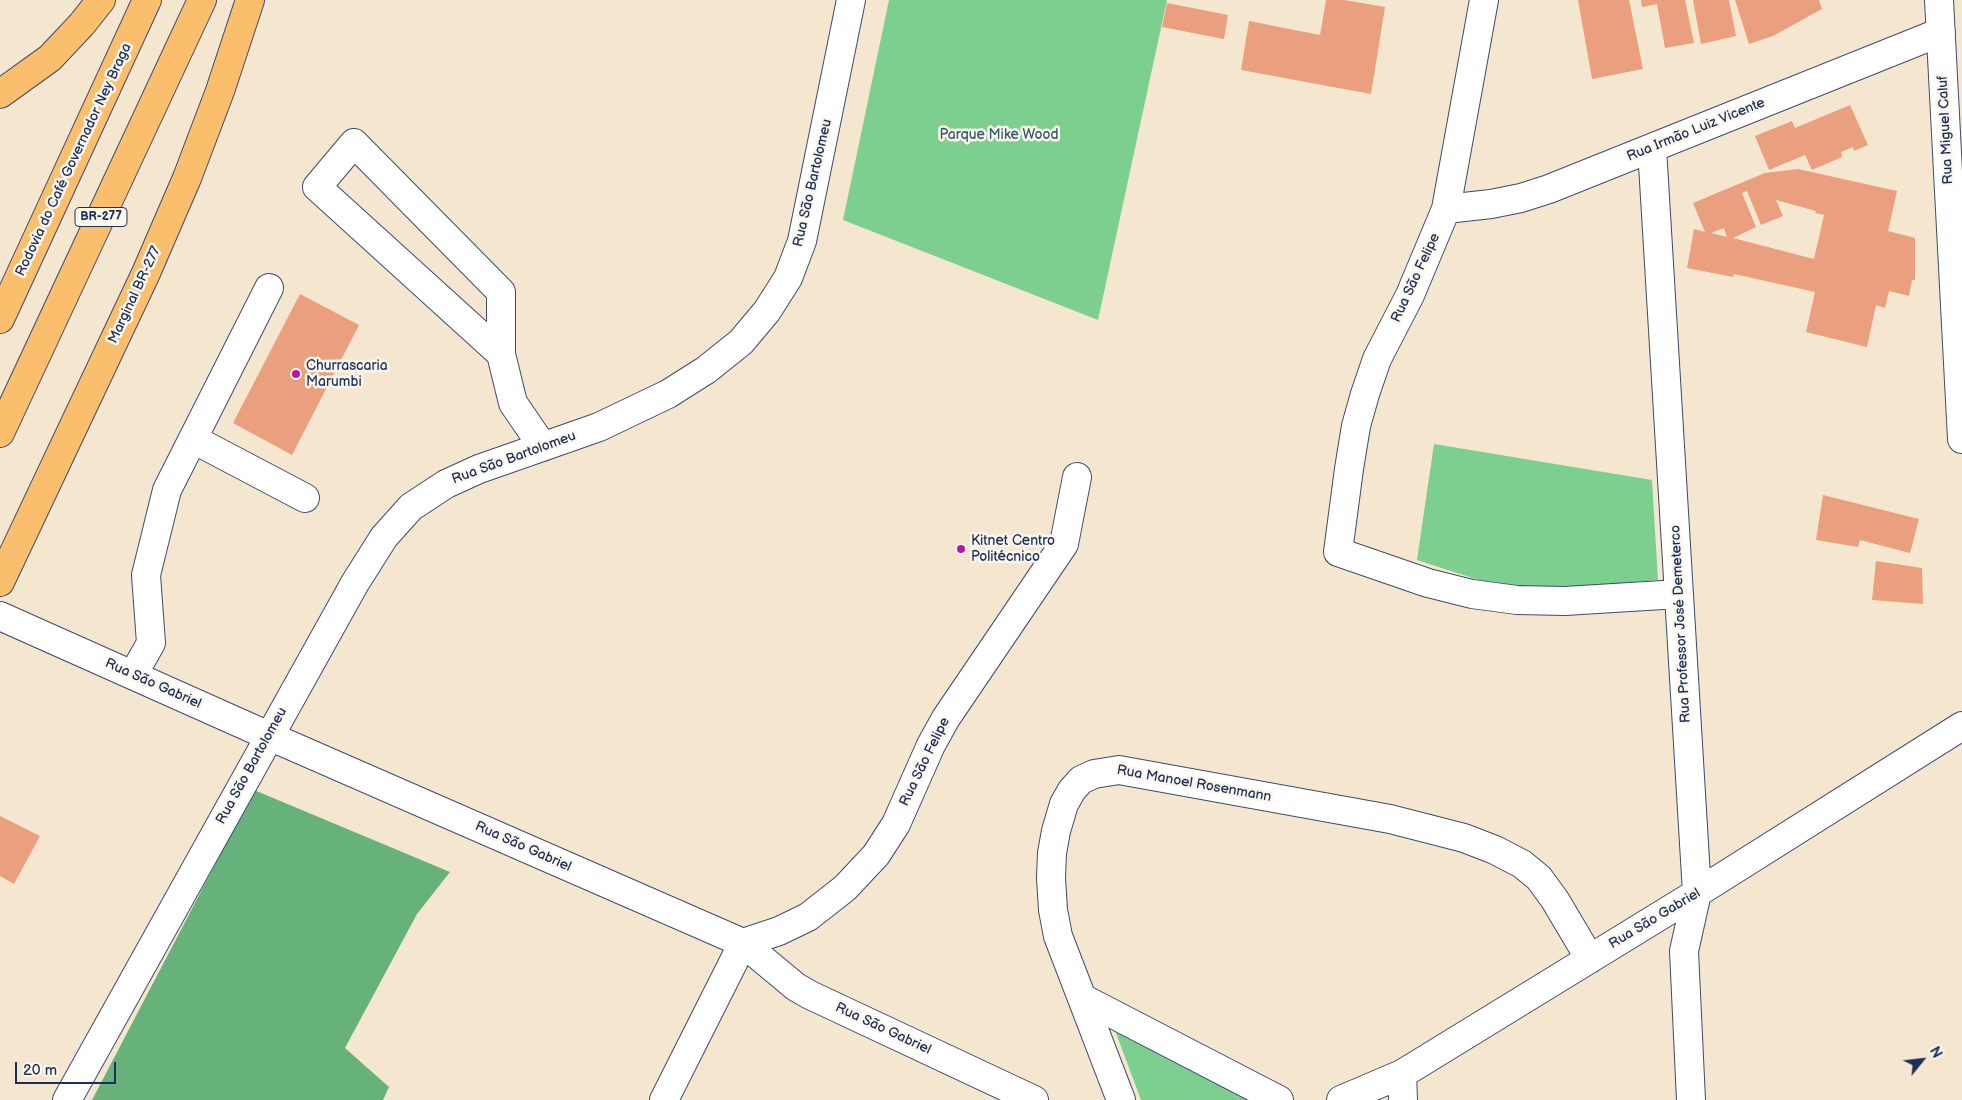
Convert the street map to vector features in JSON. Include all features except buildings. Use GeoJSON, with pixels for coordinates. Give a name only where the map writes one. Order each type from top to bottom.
{"type":"FeatureCollection","features":[{"type":"Feature","properties":{"kind":"main road"},"geometry":{"type":"LineString","coordinates":[[0,94],[50,58],[82,24],[101,0]]}},
{"type":"Feature","properties":{"kind":"main road","name":"Rodovia do Café Governador Ney Braga"},"geometry":{"type":"LineString","coordinates":[[0,319],[147,0]]}},
{"type":"Feature","properties":{"kind":"main road","name":"BR-277"},"geometry":{"type":"LineString","coordinates":[[0,434],[202,0]]}},
{"type":"Feature","properties":{"kind":"main road","name":"Marginal BR-277"},"geometry":{"type":"LineString","coordinates":[[0,582],[146,273],[187,178],[220,91],[250,0]]}},
{"type":"Feature","properties":{"kind":"street","name":"Rua São Bartolomeu"},"geometry":{"type":"LineString","coordinates":[[67,1100],[355,583],[384,537],[411,507],[446,484],[479,469],[599,427],[668,394],[706,370],[741,342],[768,311],[788,278],[802,241],[850,0]]}},
{"type":"Feature","properties":{"kind":"street","name":"Rua São Felipe"},"geometry":{"type":"LineString","coordinates":[[1484,0],[1446,209],[1413,288],[1377,360],[1365,394],[1356,426],[1338,552],[1428,583],[1472,594],[1518,600],[1565,601],[1679,594]]}},
{"type":"Feature","properties":{"kind":"street","name":"Rua Miguel Caluf"},"geometry":{"type":"LineString","coordinates":[[1939,0],[1962,439]]}},
{"type":"Feature","properties":{"kind":"street","name":"Rua Irmão Luiz Vicente"},"geometry":{"type":"LineString","coordinates":[[1446,209],[1491,204],[1549,189],[1940,32]]}},
{"type":"Feature","properties":{"kind":"street"},"geometry":{"type":"LineString","coordinates":[[501,354],[317,187],[354,144],[501,292],[501,354],[513,403],[543,447]]}},
{"type":"Feature","properties":{"kind":"street","name":"Rua Professor José Demeterco"},"geometry":{"type":"LineString","coordinates":[[1652,148],[1697,893],[1684,951],[1691,1100]]}},
{"type":"Feature","properties":{"kind":"street"},"geometry":{"type":"LineString","coordinates":[[133,675],[151,643],[146,575],[166,490],[269,288]]}},
{"type":"Feature","properties":{"kind":"street"},"geometry":{"type":"LineString","coordinates":[[193,439],[305,498]]}},
{"type":"Feature","properties":{"kind":"street","name":"Rua São Felipe"},"geometry":{"type":"LineString","coordinates":[[743,943],[779,931],[808,918],[845,888],[876,855],[896,824],[931,745],[946,718],[1064,544],[1077,477]]}},
{"type":"Feature","properties":{"kind":"street","name":"Rua São Gabriel"},"geometry":{"type":"LineString","coordinates":[[0,616],[743,943],[796,987],[810,995],[1034,1100]]}},
{"type":"Feature","properties":{"kind":"street","name":"Rua São Gabriel"},"geometry":{"type":"LineString","coordinates":[[1341,1100],[1402,1087],[1590,959],[1962,726]]}},
{"type":"Feature","properties":{"kind":"street","name":"Rua Manoel Rosenmann"},"geometry":{"type":"LineString","coordinates":[[1121,1100],[1058,936],[1053,910],[1051,878],[1052,853],[1062,813],[1072,790],[1081,780],[1107,770],[1119,770],[1390,819],[1464,838],[1496,850],[1522,864],[1538,878],[1555,900],[1590,959]]}},
{"type":"Feature","properties":{"kind":"street"},"geometry":{"type":"LineString","coordinates":[[664,1100],[743,943]]}},
{"type":"Feature","properties":{"kind":"street"},"geometry":{"type":"LineString","coordinates":[[1082,998],[1279,1100]]}},
{"type":"Feature","properties":{"kind":"green space","name":"Parque Mike Wood"},"geometry":{"type":"Polygon","coordinates":[[[889,0],[1167,0],[1098,320],[843,220],[889,0]]]}},
{"type":"Feature","properties":{"kind":"green space"},"geometry":{"type":"Polygon","coordinates":[[[1434,444],[1652,480],[1658,580],[1576,587],[1535,588],[1491,584],[1417,560],[1434,444]]]}},
{"type":"Feature","properties":{"kind":"green space"},"geometry":{"type":"Polygon","coordinates":[[[254,790],[450,872],[417,914],[345,1048],[389,1087],[383,1100],[92,1100],[254,790]]]}},
{"type":"Feature","properties":{"kind":"green space"},"geometry":{"type":"Polygon","coordinates":[[[1118,1030],[1252,1100],[1141,1100],[1116,1033],[1118,1030]]]}},
{"type":"Feature","properties":{"kind":"place","name":"Churrascaria Marumbi"},"geometry":{"type":"Point","coordinates":[296,374]}},
{"type":"Feature","properties":{"kind":"place","name":"Kitnet Centro Politécnico"},"geometry":{"type":"Point","coordinates":[961,549]}}]}
